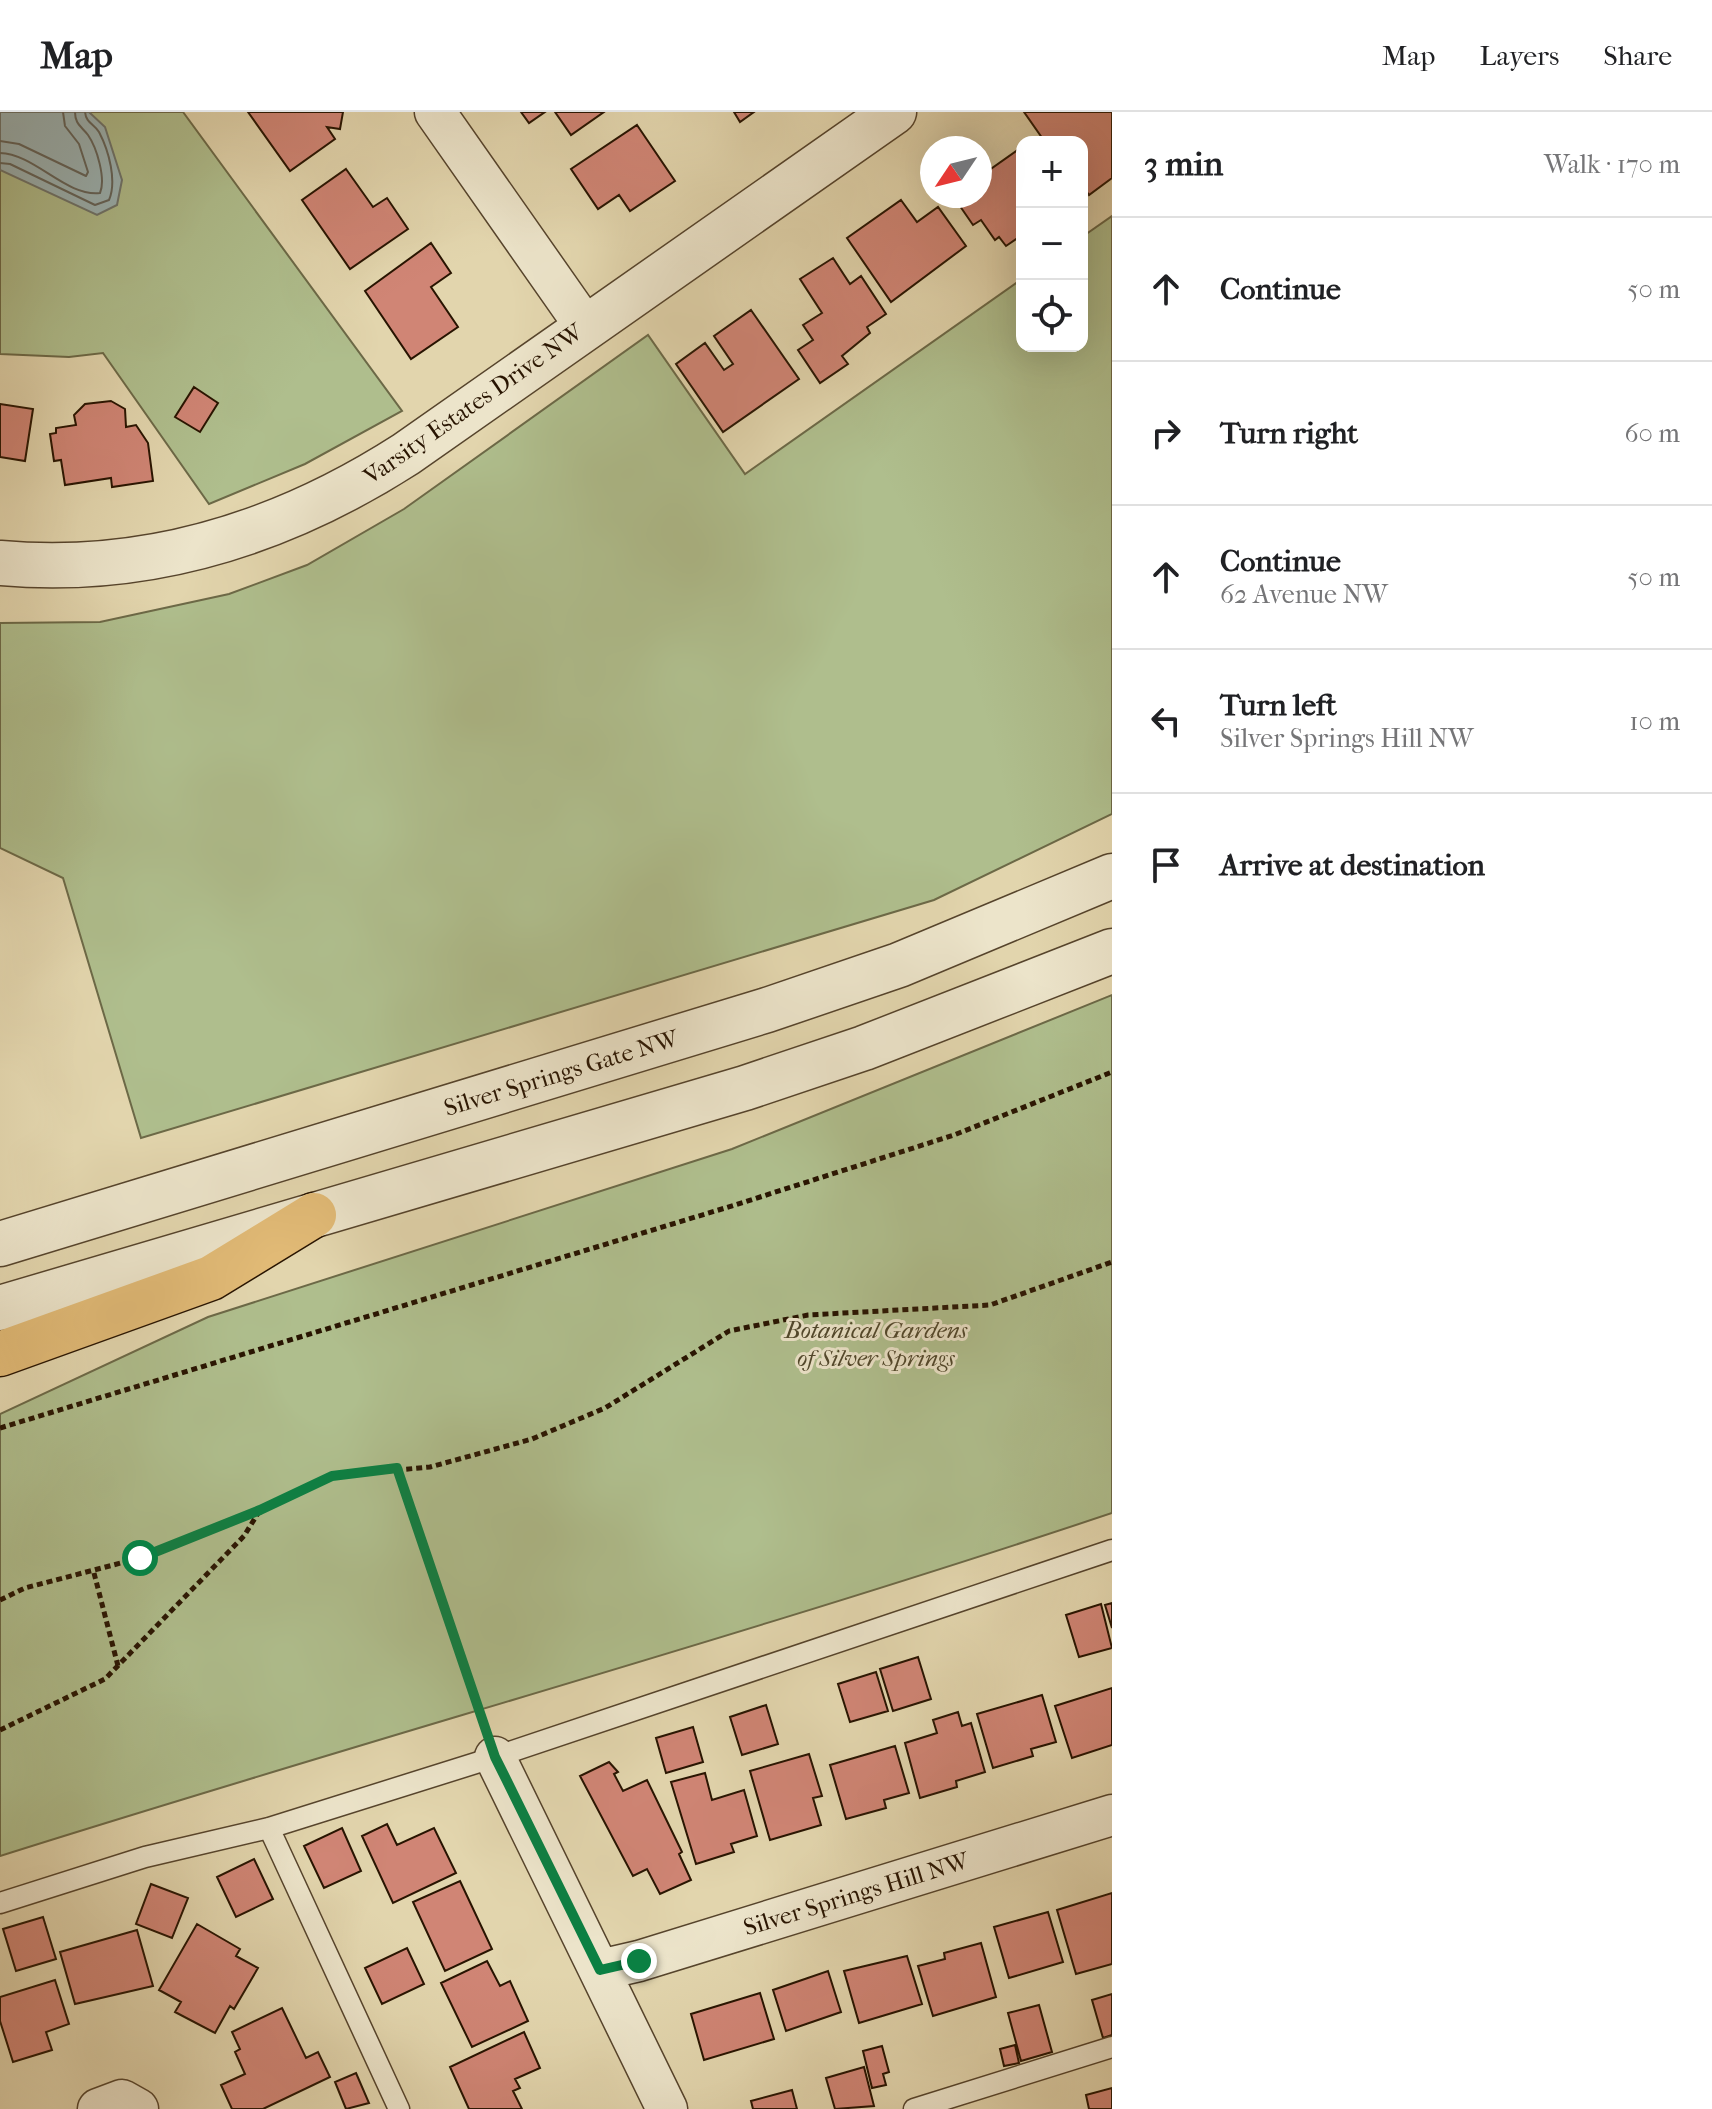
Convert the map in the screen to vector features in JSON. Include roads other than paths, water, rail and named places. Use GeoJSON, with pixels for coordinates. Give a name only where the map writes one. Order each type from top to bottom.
{"type":"FeatureCollection","features":[{"type":"Feature","properties":{"kind":"highway"},"geometry":{"type":"LineString","coordinates":[[0,1354],[211,1278],[314,1215]]}},
{"type":"Feature","properties":{"kind":"street"},"geometry":{"type":"LineString","coordinates":[[435,112],[585,326]]}},
{"type":"Feature","properties":{"kind":"street","name":"Varsity Estates Drive NW"},"geometry":{"type":"LineString","coordinates":[[0,563],[69,566],[160,556],[204,547],[288,519],[381,471],[894,112]]}},
{"type":"Feature","properties":{"kind":"street","name":"Silver Springs Gate NW"},"geometry":{"type":"LineString","coordinates":[[0,1244],[782,1005],[899,965],[1112,876]]}},
{"type":"Feature","properties":{"kind":"street"},"geometry":{"type":"LineString","coordinates":[[0,1308],[745,1088],[864,1048],[1112,951]]}},
{"type":"Feature","properties":{"kind":"street"},"geometry":{"type":"LineString","coordinates":[[495,1757],[667,2109]]}},
{"type":"Feature","properties":{"kind":"street","name":"Silver Springs Hill NW"},"geometry":{"type":"LineString","coordinates":[[600,1970],[639,1961],[1112,1815]]}},
{"type":"Feature","properties":{"kind":"street"},"geometry":{"type":"LineString","coordinates":[[98,2109],[122,2100],[138,2109]]}},
{"type":"Feature","properties":{"kind":"lane"},"geometry":{"type":"LineString","coordinates":[[0,1903],[145,1857],[269,1828],[495,1757],[1112,1550]]}},
{"type":"Feature","properties":{"kind":"lane"},"geometry":{"type":"LineString","coordinates":[[269,1828],[399,2109]]}},
{"type":"Feature","properties":{"kind":"lane"},"geometry":{"type":"LineString","coordinates":[[914,2109],[1112,2047]]}},
{"type":"Feature","properties":{"kind":"water"},"geometry":{"type":"Polygon","coordinates":[[[0,112],[89,112],[105,127],[122,180],[117,205],[97,215],[0,170],[0,112]]]}},
{"type":"Feature","properties":{"kind":"park label","name":"Botanical Gardens of Silver Springs"},"geometry":{"type":"Point","coordinates":[876,1344]}}]}
